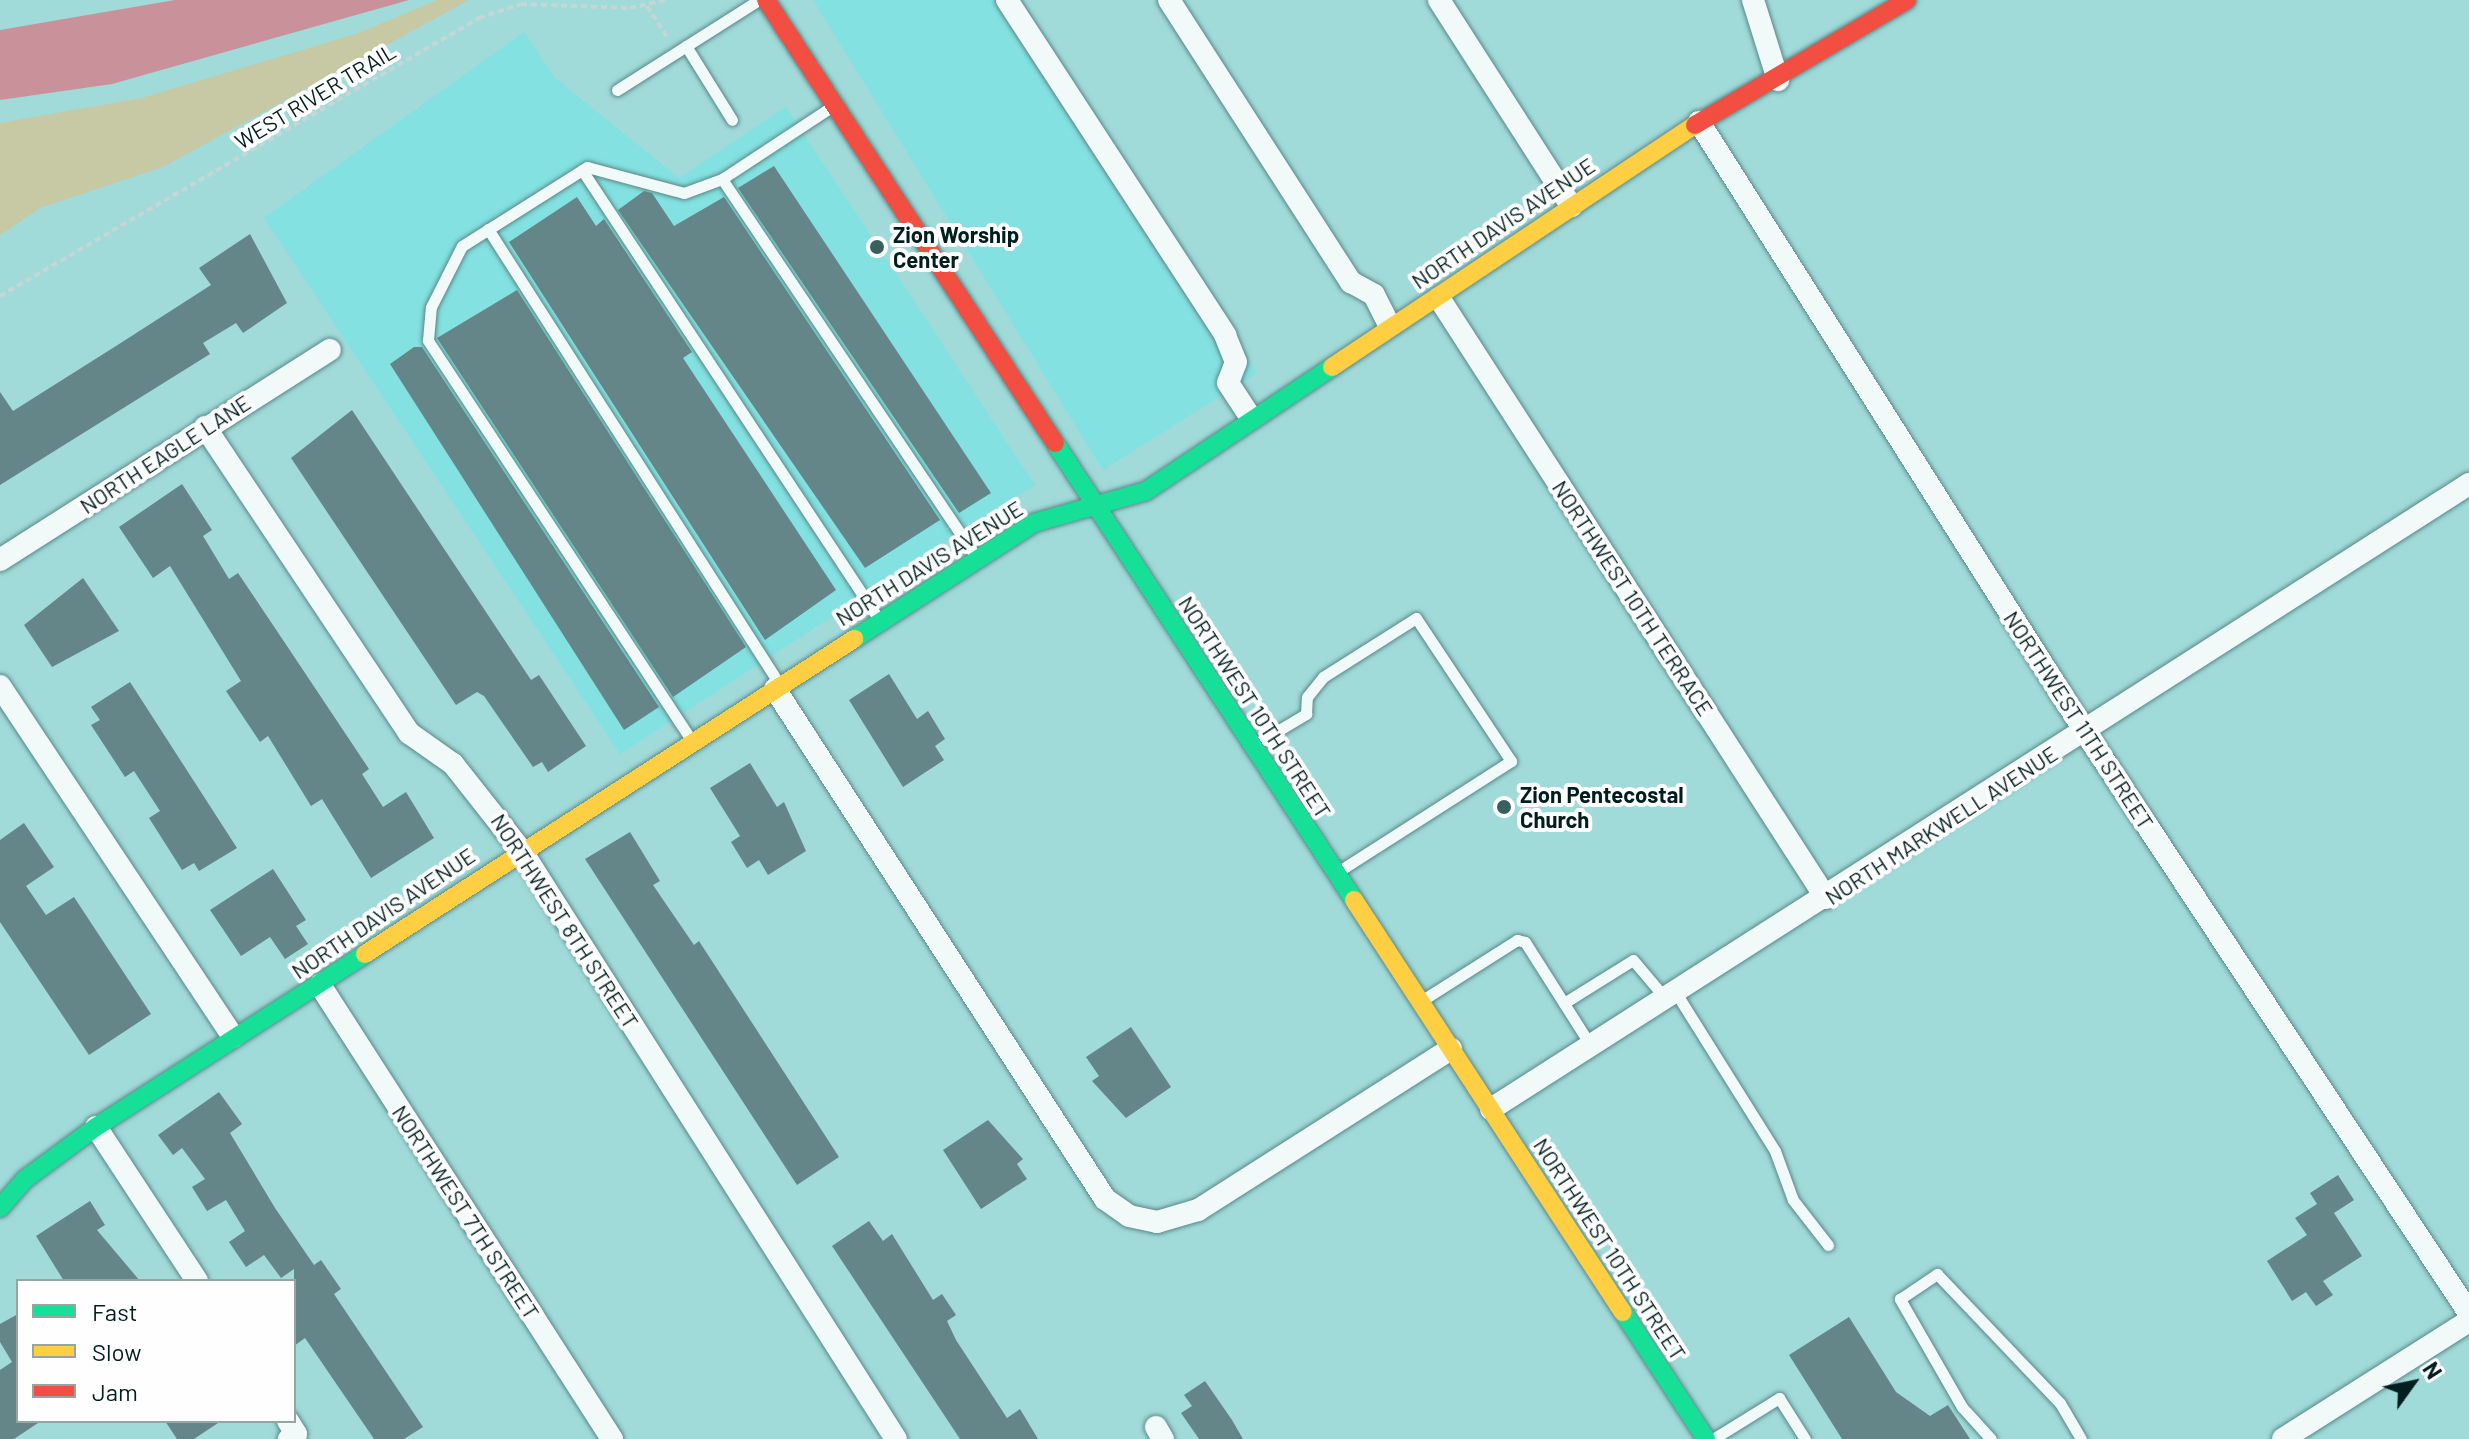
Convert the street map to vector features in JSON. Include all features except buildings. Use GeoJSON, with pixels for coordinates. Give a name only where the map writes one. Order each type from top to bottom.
{"type":"FeatureCollection","features":[{"type":"Feature","properties":{"kind":"street","name":"NORTHWEST 10TH STREET"},"geometry":{"type":"LineString","coordinates":[[766,0],[1092,504],[1706,1439]]}},
{"type":"Feature","properties":{"kind":"street"},"geometry":{"type":"LineString","coordinates":[[1007,0],[1225,335],[1236,362],[1228,383],[1251,418]]}},
{"type":"Feature","properties":{"kind":"street"},"geometry":{"type":"LineString","coordinates":[[1169,0],[1351,282],[1374,295],[1389,324]]}},
{"type":"Feature","properties":{"kind":"street"},"geometry":{"type":"LineString","coordinates":[[1439,0],[1571,206]]}},
{"type":"Feature","properties":{"kind":"street"},"geometry":{"type":"LineString","coordinates":[[1753,0],[1778,80]]}},
{"type":"Feature","properties":{"kind":"street","name":"NORTH DAVIS AVENUE"},"geometry":{"type":"LineString","coordinates":[[0,1208],[24,1180],[96,1127],[233,1037],[320,985],[521,850],[1034,523],[1146,491],[1389,324],[1439,298],[1699,122],[1778,80],[1907,0]]}},
{"type":"Feature","properties":{"kind":"street","name":"NORTHWEST 11TH STREET"},"geometry":{"type":"LineString","coordinates":[[1699,122],[2086,733],[2469,1313]]}},
{"type":"Feature","properties":{"kind":"street","name":"NORTHWEST 10TH TERRACE"},"geometry":{"type":"LineString","coordinates":[[1439,298],[1826,898]]}},
{"type":"Feature","properties":{"kind":"street","name":"NORTH EAGLE LANE"},"geometry":{"type":"LineString","coordinates":[[0,560],[330,350]]}},
{"type":"Feature","properties":{"kind":"street","name":"NORTHWEST 8TH STREET"},"geometry":{"type":"LineString","coordinates":[[205,427],[409,733],[453,764],[521,850],[896,1439]]}},
{"type":"Feature","properties":{"kind":"street","name":"NORTH MARKWELL AVENUE"},"geometry":{"type":"LineString","coordinates":[[1491,1109],[2086,733],[2469,484]]}},
{"type":"Feature","properties":{"kind":"street"},"geometry":{"type":"LineString","coordinates":[[0,686],[233,1037]]}},
{"type":"Feature","properties":{"kind":"street"},"geometry":{"type":"LineString","coordinates":[[778,687],[1105,1199],[1129,1216],[1157,1222],[1198,1210],[1451,1049]]}},
{"type":"Feature","properties":{"kind":"street","name":"NORTHWEST 7TH STREET"},"geometry":{"type":"LineString","coordinates":[[320,985],[612,1439]]}},
{"type":"Feature","properties":{"kind":"street"},"geometry":{"type":"LineString","coordinates":[[96,1127],[196,1279]]}},
{"type":"Feature","properties":{"kind":"street"},"geometry":{"type":"LineString","coordinates":[[2283,1439],[2469,1321]]}},
{"type":"Feature","properties":{"kind":"lane"},"geometry":{"type":"LineString","coordinates":[[617,90],[759,0]]}},
{"type":"Feature","properties":{"kind":"lane"},"geometry":{"type":"LineString","coordinates":[[681,49],[732,120]]}},
{"type":"Feature","properties":{"kind":"lane"},"geometry":{"type":"LineString","coordinates":[[692,742],[428,340],[431,307],[462,246],[582,170],[684,193],[722,179],[834,105]]}},
{"type":"Feature","properties":{"kind":"lane"},"geometry":{"type":"LineString","coordinates":[[582,170],[880,622]]}},
{"type":"Feature","properties":{"kind":"lane"},"geometry":{"type":"LineString","coordinates":[[722,179],[978,559]]}},
{"type":"Feature","properties":{"kind":"lane"},"geometry":{"type":"LineString","coordinates":[[488,229],[778,687]]}},
{"type":"Feature","properties":{"kind":"lane"},"geometry":{"type":"LineString","coordinates":[[1252,747],[1306,714],[1307,697],[1323,677],[1416,618],[1511,761],[1336,873]]}},
{"type":"Feature","properties":{"kind":"lane"},"geometry":{"type":"LineString","coordinates":[[1420,1002],[1517,940],[1525,942],[1591,1046]]}},
{"type":"Feature","properties":{"kind":"lane"},"geometry":{"type":"LineString","coordinates":[[1564,1003],[1633,960],[1671,996],[1775,1151],[1793,1200],[1828,1245]]}},
{"type":"Feature","properties":{"kind":"lane"},"geometry":{"type":"LineString","coordinates":[[1991,1439],[1962,1407],[1900,1299],[1937,1274],[2060,1403],[2081,1439]]}},
{"type":"Feature","properties":{"kind":"lane"},"geometry":{"type":"LineString","coordinates":[[1713,1439],[1779,1398],[1805,1439]]}},
{"type":"Feature","properties":{"kind":"path","name":"WEST RIVER TRAIL"},"geometry":{"type":"LineString","coordinates":[[0,296],[479,18],[521,4],[647,6],[666,0]]}},
{"type":"Feature","properties":{"kind":"path"},"geometry":{"type":"LineString","coordinates":[[647,6],[681,49]]}},
{"type":"Feature","properties":{"kind":"shaded area"},"geometry":{"type":"Polygon","coordinates":[[[175,0],[409,0],[112,84],[0,100],[0,30],[175,0]]]}},
{"type":"Feature","properties":{"kind":"shaded area"},"geometry":{"type":"Polygon","coordinates":[[[813,0],[1020,0],[1257,373],[1103,470],[813,0]]]}},
{"type":"Feature","properties":{"kind":"shaded area"},"geometry":{"type":"Polygon","coordinates":[[[524,32],[554,77],[679,178],[786,107],[1035,485],[620,754],[264,218],[524,32]]]}},
{"type":"Feature","properties":{"kind":"green space"},"geometry":{"type":"Polygon","coordinates":[[[437,0],[469,0],[163,167],[40,208],[0,235],[0,123],[142,98],[359,33],[437,0]]]}},
{"type":"Feature","properties":{"kind":"traffic: fast"},"geometry":{"type":"LineString","coordinates":[[854,639],[1034,523],[1146,491],[1332,367]]}},
{"type":"Feature","properties":{"kind":"traffic: fast"},"geometry":{"type":"LineString","coordinates":[[1055,443],[1354,900]]}},
{"type":"Feature","properties":{"kind":"traffic: fast"},"geometry":{"type":"LineString","coordinates":[[0,1208],[24,1180],[96,1127],[365,954]]}},
{"type":"Feature","properties":{"kind":"traffic: fast"},"geometry":{"type":"LineString","coordinates":[[1623,1312],[1706,1439]]}},
{"type":"Feature","properties":{"kind":"traffic: slow"},"geometry":{"type":"LineString","coordinates":[[1332,367],[1695,125]]}},
{"type":"Feature","properties":{"kind":"traffic: slow"},"geometry":{"type":"LineString","coordinates":[[365,954],[854,639]]}},
{"type":"Feature","properties":{"kind":"traffic: slow"},"geometry":{"type":"LineString","coordinates":[[1354,900],[1623,1312]]}},
{"type":"Feature","properties":{"kind":"traffic: jam"},"geometry":{"type":"LineString","coordinates":[[766,0],[1055,443]]}},
{"type":"Feature","properties":{"kind":"traffic: jam"},"geometry":{"type":"LineString","coordinates":[[1695,125],[1907,0]]}},
{"type":"Feature","properties":{"kind":"place","name":"Zion Worship Center"},"geometry":{"type":"Point","coordinates":[877,247]}},
{"type":"Feature","properties":{"kind":"place","name":"Zion Pentecostal Church"},"geometry":{"type":"Point","coordinates":[1504,807]}}]}
